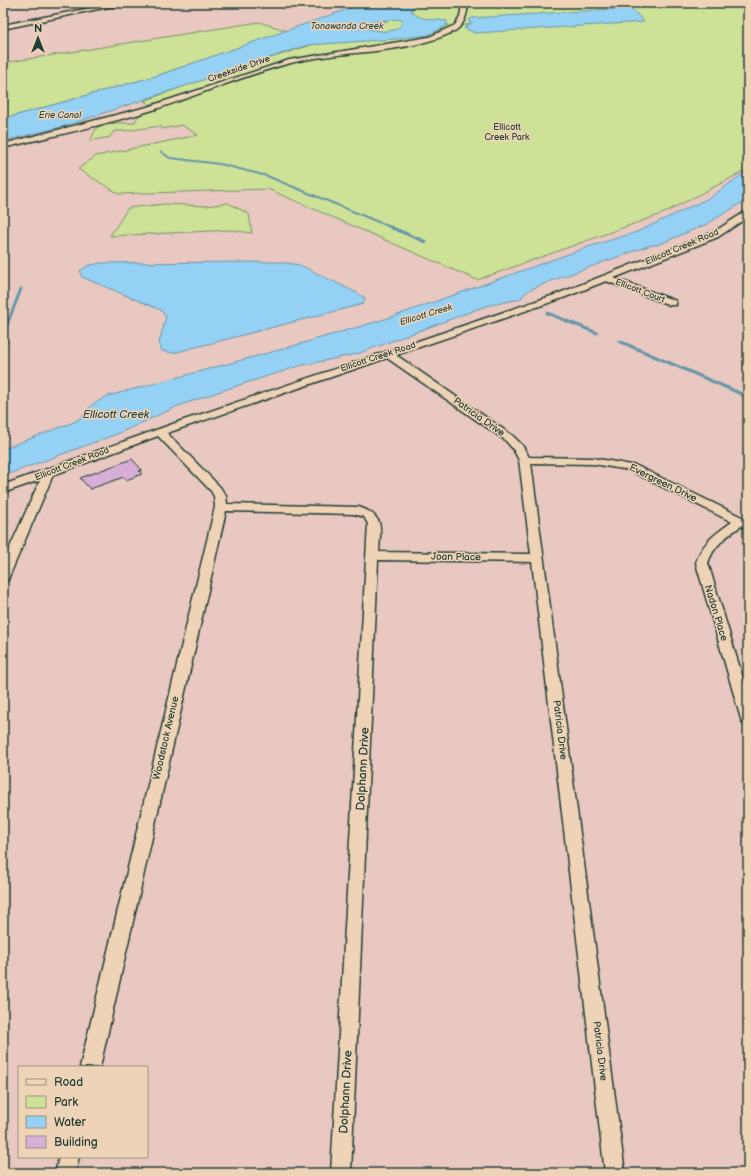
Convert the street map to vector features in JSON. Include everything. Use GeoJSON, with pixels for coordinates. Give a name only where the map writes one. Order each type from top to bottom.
{"type":"FeatureCollection","features":[{"type":"Feature","properties":{"kind":"street"},"geometry":{"type":"LineString","coordinates":[[3,27],[124,3]]}},
{"type":"Feature","properties":{"kind":"street","name":"Creekside Drive"},"geometry":{"type":"LineString","coordinates":[[3,146],[169,102],[290,61],[332,53],[405,43],[441,35],[455,28],[462,20],[465,15],[465,3]]}},
{"type":"Feature","properties":{"kind":"street","name":"Ellicott Creek Road"},"geometry":{"type":"LineString","coordinates":[[3,489],[48,474],[160,432],[508,314],[607,278],[715,235],[748,214]]}},
{"type":"Feature","properties":{"kind":"street","name":"Ellicott Court"},"geometry":{"type":"LineString","coordinates":[[607,278],[673,303]]}},
{"type":"Feature","properties":{"kind":"street","name":"Patricia Drive"},"geometry":{"type":"LineString","coordinates":[[388,354],[509,438],[518,447],[525,460],[615,1173]]}},
{"type":"Feature","properties":{"kind":"street","name":"Woodstock Avenue"},"geometry":{"type":"LineString","coordinates":[[90,1066],[221,507],[220,496],[216,488],[160,432]]}},
{"type":"Feature","properties":{"kind":"street","name":"Evergreen Drive"},"geometry":{"type":"LineString","coordinates":[[525,460],[622,464],[744,523]]}},
{"type":"Feature","properties":{"kind":"street"},"geometry":{"type":"LineString","coordinates":[[3,577],[48,474]]}},
{"type":"Feature","properties":{"kind":"street","name":"Dolphann Drive"},"geometry":{"type":"LineString","coordinates":[[221,507],[362,511],[373,519],[374,524],[341,1173]]}},
{"type":"Feature","properties":{"kind":"street","name":"Nadon Place"},"geometry":{"type":"LineString","coordinates":[[744,523],[707,548],[703,556],[702,563],[747,713]]}},
{"type":"Feature","properties":{"kind":"street","name":"Joan Place"},"geometry":{"type":"LineString","coordinates":[[373,556],[538,558]]}},
{"type":"Feature","properties":{"kind":"street"},"geometry":{"type":"LineString","coordinates":[[65,1173],[69,1158]]}},
{"type":"Feature","properties":{"kind":"green space","name":"Ellicott Creek Park"},"geometry":{"type":"Polygon","coordinates":[[[420,3],[748,3],[748,169],[664,213],[477,280],[268,189],[119,194],[78,169],[96,156],[198,135],[182,125],[162,129],[161,126],[114,131],[110,137],[90,141],[97,127],[116,123],[134,123],[140,114],[156,108],[144,101],[195,82],[412,13],[411,10],[420,3]]]}},
{"type":"Feature","properties":{"kind":"green space"},"geometry":{"type":"Polygon","coordinates":[[[259,22],[288,31],[159,75],[3,119],[3,63],[259,22]]]}},
{"type":"Feature","properties":{"kind":"green space"},"geometry":{"type":"Polygon","coordinates":[[[228,203],[249,214],[252,233],[231,230],[110,236],[128,208],[165,204],[207,206],[228,203]]]}},
{"type":"Feature","properties":{"kind":"water","name":"Erie Canal"},"geometry":{"type":"Polygon","coordinates":[[[365,3],[420,3],[414,6],[411,10],[414,14],[422,18],[447,21],[446,24],[449,25],[428,35],[395,39],[308,45],[65,126],[3,141],[3,119],[159,75],[365,3]],[[397,19],[361,23],[362,27],[373,30],[391,31],[400,26],[403,21],[397,19]]]}},
{"type":"Feature","properties":{"kind":"water"},"geometry":{"type":"Polygon","coordinates":[[[631,8],[644,22],[475,33],[464,28],[468,26],[465,25],[471,24],[471,22],[468,21],[472,18],[631,8]]]}},
{"type":"Feature","properties":{"kind":"water","name":"Ellicott Creek"},"geometry":{"type":"Polygon","coordinates":[[[748,170],[748,199],[707,224],[657,245],[651,245],[551,281],[529,290],[520,299],[486,306],[357,354],[299,366],[178,406],[117,434],[3,476],[3,449],[74,422],[88,413],[87,410],[93,404],[108,396],[283,349],[392,317],[591,246],[637,232],[711,197],[748,170]]]}},
{"type":"Feature","properties":{"kind":"water"},"geometry":{"type":"Polygon","coordinates":[[[278,262],[300,265],[357,293],[365,298],[363,304],[173,353],[162,351],[159,343],[166,317],[161,310],[82,277],[80,271],[87,266],[101,263],[278,262]]]}},
{"type":"Feature","properties":{"kind":"building"},"geometry":{"type":"Polygon","coordinates":[[[132,459],[142,470],[139,471],[142,474],[126,480],[124,477],[90,489],[80,478],[132,459]]]}},
{"type":"Feature","properties":{"kind":"waterway"},"geometry":{"type":"LineString","coordinates":[[161,152],[170,158],[220,164],[267,176],[393,228]]}},
{"type":"Feature","properties":{"kind":"waterway"},"geometry":{"type":"LineString","coordinates":[[390,227],[426,242]]}},
{"type":"Feature","properties":{"kind":"waterway"},"geometry":{"type":"LineString","coordinates":[[3,335],[21,289]]}},
{"type":"Feature","properties":{"kind":"waterway"},"geometry":{"type":"LineString","coordinates":[[547,313],[597,333]]}},
{"type":"Feature","properties":{"kind":"waterway"},"geometry":{"type":"LineString","coordinates":[[3,336],[7,342],[3,347]]}},
{"type":"Feature","properties":{"kind":"waterway"},"geometry":{"type":"LineString","coordinates":[[619,341],[730,389]]}},
{"type":"Feature","properties":{"kind":"waterway"},"geometry":{"type":"LineString","coordinates":[[728,388],[748,397]]}},
{"type":"Feature","properties":{"kind":"water label","name":"Tonawanda Creek"},"geometry":{"type":"Point","coordinates":[347,26]}}]}
